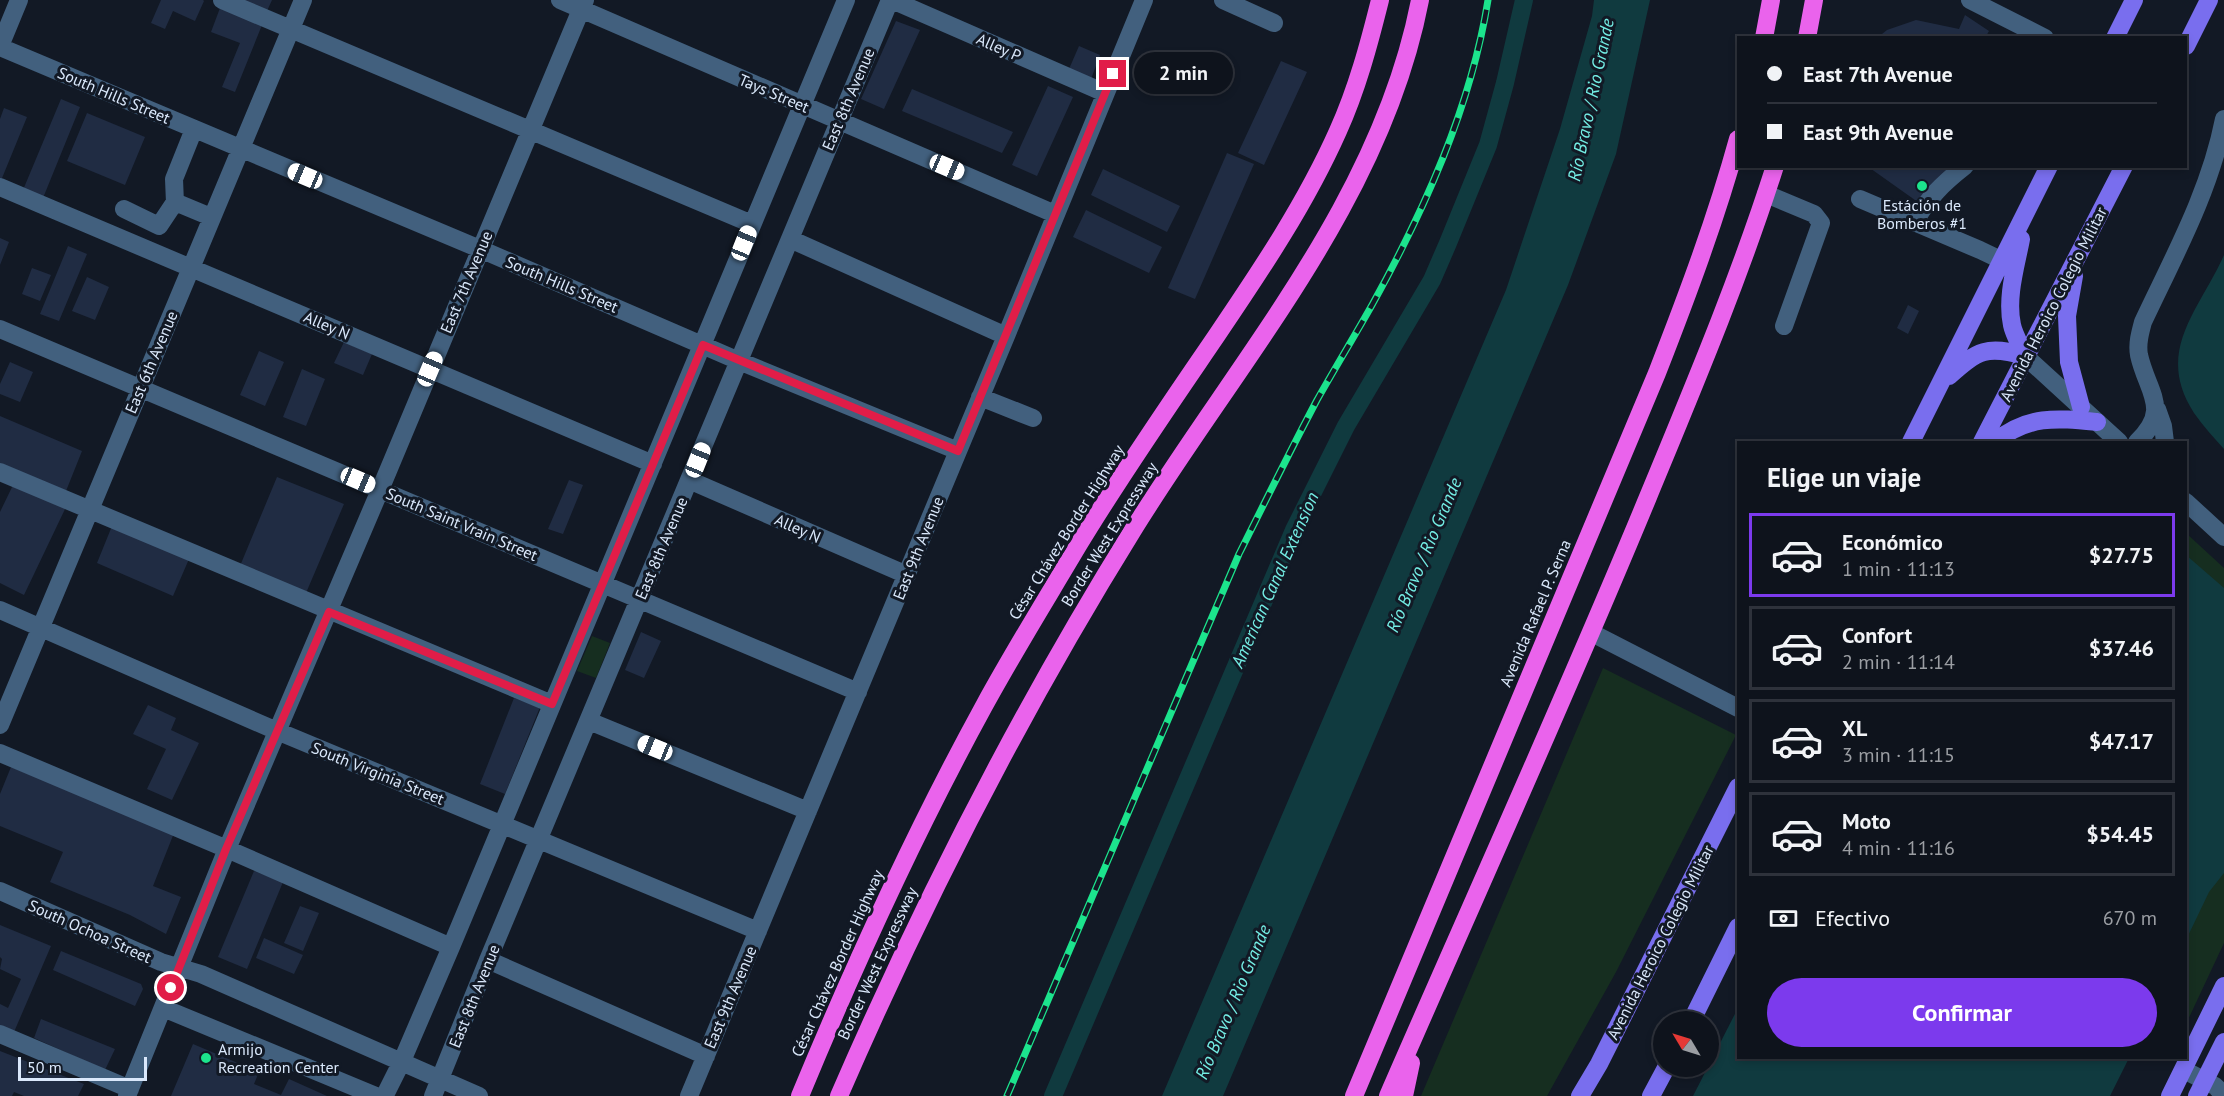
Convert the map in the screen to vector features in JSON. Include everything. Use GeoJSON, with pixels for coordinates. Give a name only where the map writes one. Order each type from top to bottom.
{"type":"FeatureCollection","features":[{"type":"Feature","properties":{"kind":"highway","name":"César Chávez Border Highway"},"geometry":{"type":"LineString","coordinates":[[800,1096],[872,929],[919,831],[985,705],[1080,543],[1143,443],[1250,286],[1299,206],[1338,130],[1365,57],[1380,0]]}},
{"type":"Feature","properties":{"kind":"highway","name":"Border West Expressway"},"geometry":{"type":"LineString","coordinates":[[839,1096],[886,987],[948,859],[1003,752],[1065,640],[1152,500],[1262,337],[1347,197],[1372,148],[1393,95],[1420,0]]}},
{"type":"Feature","properties":{"kind":"highway"},"geometry":{"type":"LineString","coordinates":[[1764,36],[1771,0]]}},
{"type":"Feature","properties":{"kind":"highway"},"geometry":{"type":"LineString","coordinates":[[1807,36],[1814,0]]}},
{"type":"Feature","properties":{"kind":"highway","name":"Avenida Rafael P. Serna"},"geometry":{"type":"LineString","coordinates":[[1354,1096],[1657,374],[1725,188],[1737,143]]}},
{"type":"Feature","properties":{"kind":"highway"},"geometry":{"type":"LineString","coordinates":[[1388,1096],[1592,633],[1717,330],[1774,168]]}},
{"type":"Feature","properties":{"kind":"highway"},"geometry":{"type":"LineString","coordinates":[[1404,1096],[1419,1024]]}},
{"type":"Feature","properties":{"kind":"main road"},"geometry":{"type":"LineString","coordinates":[[2116,36],[2134,0]]}},
{"type":"Feature","properties":{"kind":"main road"},"geometry":{"type":"LineString","coordinates":[[2187,44],[2209,0]]}},
{"type":"Feature","properties":{"kind":"main road"},"geometry":{"type":"LineString","coordinates":[[1912,441],[2048,168]]}},
{"type":"Feature","properties":{"kind":"main road","name":"Avenida Heroico Colegio Militar"},"geometry":{"type":"LineString","coordinates":[[1982,441],[2123,168]]}},
{"type":"Feature","properties":{"kind":"main road"},"geometry":{"type":"LineString","coordinates":[[2025,356],[2012,327],[2010,311],[2014,275],[2026,216]]}},
{"type":"Feature","properties":{"kind":"main road"},"geometry":{"type":"LineString","coordinates":[[2077,258],[2067,316],[2069,362],[2081,407]]}},
{"type":"Feature","properties":{"kind":"main road"},"geometry":{"type":"LineString","coordinates":[[1941,383],[1966,361],[1982,352],[2000,349],[2025,356]]}},
{"type":"Feature","properties":{"kind":"main road"},"geometry":{"type":"LineString","coordinates":[[1996,441],[2022,424],[2040,420],[2066,419],[2097,422]]}},
{"type":"Feature","properties":{"kind":"main road","name":"Avenida Heroico Colegio Militar"},"geometry":{"type":"LineString","coordinates":[[1580,1096],[1599,1064],[1737,789]]}},
{"type":"Feature","properties":{"kind":"main road"},"geometry":{"type":"LineString","coordinates":[[1696,1011],[1737,929]]}},
{"type":"Feature","properties":{"kind":"main road"},"geometry":{"type":"LineString","coordinates":[[2170,1096],[2224,986]]}},
{"type":"Feature","properties":{"kind":"main road"},"geometry":{"type":"LineString","coordinates":[[2201,1088],[2224,1042]]}},
{"type":"Feature","properties":{"kind":"main road"},"geometry":{"type":"LineString","coordinates":[[1652,1096],[1662,1077]]}},
{"type":"Feature","properties":{"kind":"street"},"geometry":{"type":"LineString","coordinates":[[0,46],[19,0]]}},
{"type":"Feature","properties":{"kind":"street"},"geometry":{"type":"LineString","coordinates":[[222,0],[752,224]]}},
{"type":"Feature","properties":{"kind":"street","name":"East 6th Avenue"},"geometry":{"type":"LineString","coordinates":[[0,725],[303,0]]}},
{"type":"Feature","properties":{"kind":"street","name":"Tays Street"},"geometry":{"type":"LineString","coordinates":[[560,0],[583,4],[801,105],[1055,214]]}},
{"type":"Feature","properties":{"kind":"street"},"geometry":{"type":"LineString","coordinates":[[381,1096],[385,1095],[402,1061],[451,947],[846,0]]}},
{"type":"Feature","properties":{"kind":"street","name":"Alley P"},"geometry":{"type":"LineString","coordinates":[[891,0],[1105,93]]}},
{"type":"Feature","properties":{"kind":"street","name":"East 8th Avenue"},"geometry":{"type":"LineString","coordinates":[[433,1096],[891,0]]}},
{"type":"Feature","properties":{"kind":"street","name":"East 9th Avenue"},"geometry":{"type":"LineString","coordinates":[[689,1096],[1144,0]]}},
{"type":"Feature","properties":{"kind":"street"},"geometry":{"type":"LineString","coordinates":[[1223,0],[1274,23]]}},
{"type":"Feature","properties":{"kind":"street"},"geometry":{"type":"LineString","coordinates":[[1970,0],[2041,36]]}},
{"type":"Feature","properties":{"kind":"street","name":"East 7th Avenue"},"geometry":{"type":"LineString","coordinates":[[128,1093],[226,849],[329,612],[583,4]]}},
{"type":"Feature","properties":{"kind":"street","name":"South Hills Street"},"geometry":{"type":"LineString","coordinates":[[0,46],[739,361],[958,451]]}},
{"type":"Feature","properties":{"kind":"street"},"geometry":{"type":"LineString","coordinates":[[2165,441],[2163,426],[2139,354],[2139,339],[2143,322],[2208,182],[2218,152],[2224,119]]}},
{"type":"Feature","properties":{"kind":"street"},"geometry":{"type":"LineString","coordinates":[[124,209],[159,226],[175,203],[174,179],[194,129]]}},
{"type":"Feature","properties":{"kind":"street"},"geometry":{"type":"LineString","coordinates":[[1914,223],[1925,203],[1940,186],[1962,168]]}},
{"type":"Feature","properties":{"kind":"street","name":"Alley N"},"geometry":{"type":"LineString","coordinates":[[0,187],[653,464]]}},
{"type":"Feature","properties":{"kind":"street"},"geometry":{"type":"LineString","coordinates":[[1766,194],[1814,214],[1821,223],[1784,326]]}},
{"type":"Feature","properties":{"kind":"street"},"geometry":{"type":"LineString","coordinates":[[1860,199],[2002,261]]}},
{"type":"Feature","properties":{"kind":"street"},"geometry":{"type":"LineString","coordinates":[[175,203],[211,217]]}},
{"type":"Feature","properties":{"kind":"street"},"geometry":{"type":"LineString","coordinates":[[790,239],[1006,336]]}},
{"type":"Feature","properties":{"kind":"street","name":"South Saint Vrain Street"},"geometry":{"type":"LineString","coordinates":[[0,329],[858,692]]}},
{"type":"Feature","properties":{"kind":"street"},"geometry":{"type":"LineString","coordinates":[[2025,356],[2118,441]]}},
{"type":"Feature","properties":{"kind":"street"},"geometry":{"type":"LineString","coordinates":[[980,397],[1033,418]]}},
{"type":"Feature","properties":{"kind":"street"},"geometry":{"type":"LineString","coordinates":[[2138,441],[2149,429],[2157,409]]}},
{"type":"Feature","properties":{"kind":"street"},"geometry":{"type":"LineString","coordinates":[[0,472],[552,704]]}},
{"type":"Feature","properties":{"kind":"street","name":"Alley N"},"geometry":{"type":"LineString","coordinates":[[690,480],[907,575]]}},
{"type":"Feature","properties":{"kind":"street"},"geometry":{"type":"LineString","coordinates":[[2187,503],[2224,537]]}},
{"type":"Feature","properties":{"kind":"street","name":"South Virginia Street"},"geometry":{"type":"LineString","coordinates":[[0,610],[277,731],[758,931]]}},
{"type":"Feature","properties":{"kind":"street"},"geometry":{"type":"LineString","coordinates":[[1592,633],[1737,707]]}},
{"type":"Feature","properties":{"kind":"street"},"geometry":{"type":"LineString","coordinates":[[589,721],[808,811]]}},
{"type":"Feature","properties":{"kind":"street"},"geometry":{"type":"LineString","coordinates":[[0,753],[451,947]]}},
{"type":"Feature","properties":{"kind":"street","name":"South Ochoa Street"},"geometry":{"type":"LineString","coordinates":[[0,891],[161,962],[201,974],[479,1096]]}},
{"type":"Feature","properties":{"kind":"street"},"geometry":{"type":"LineString","coordinates":[[488,960],[706,1056]]}},
{"type":"Feature","properties":{"kind":"street"},"geometry":{"type":"LineString","coordinates":[[163,1008],[376,1096]]}},
{"type":"Feature","properties":{"kind":"street"},"geometry":{"type":"LineString","coordinates":[[0,1034],[128,1093]]}},
{"type":"Feature","properties":{"kind":"street"},"geometry":{"type":"LineString","coordinates":[[2184,1070],[2201,1088],[2224,1095]]}},
{"type":"Feature","properties":{"kind":"shaded area"},"geometry":{"type":"Polygon","coordinates":[[[2187,534],[2224,568],[2224,943],[2187,1022],[2187,534]]]}},
{"type":"Feature","properties":{"kind":"shaded area"},"geometry":{"type":"Polygon","coordinates":[[[592,636],[610,643],[596,678],[577,671],[592,636]]]}},
{"type":"Feature","properties":{"kind":"shaded area"},"geometry":{"type":"Polygon","coordinates":[[[1603,668],[1736,735],[1616,972],[1547,1096],[1421,1096],[1603,668]]]}},
{"type":"Feature","properties":{"kind":"water","name":"Río Bravo / Rio Grande"},"geometry":{"type":"Polygon","coordinates":[[[1594,0],[1650,0],[1616,154],[1568,285],[1223,1096],[1162,1096],[1506,290],[1560,129],[1592,16],[1594,0]]]}},
{"type":"Feature","properties":{"kind":"water"},"geometry":{"type":"Polygon","coordinates":[[[2224,255],[2224,449],[2194,413],[2183,391],[2178,370],[2179,351],[2185,332],[2224,255]]]}},
{"type":"Feature","properties":{"kind":"water"},"geometry":{"type":"Polygon","coordinates":[[[2187,556],[2224,588],[2224,873],[2209,892],[2187,938],[2187,556]]]}},
{"type":"Feature","properties":{"kind":"water"},"geometry":{"type":"Polygon","coordinates":[[[1737,1010],[1737,1059],[2128,1059],[2110,1096],[1693,1096],[1703,1077],[1719,1077],[1719,1045],[1737,1010]]]}},
{"type":"Feature","properties":{"kind":"building"},"geometry":{"type":"Polygon","coordinates":[[[161,0],[204,1],[195,21],[173,11],[165,29],[151,23],[161,0]]]}},
{"type":"Feature","properties":{"kind":"building"},"geometry":{"type":"Polygon","coordinates":[[[242,0],[272,0],[267,11],[242,0]]]}},
{"type":"Feature","properties":{"kind":"building"},"geometry":{"type":"Polygon","coordinates":[[[220,8],[262,25],[235,92],[222,87],[240,43],[211,32],[220,8]]]}},
{"type":"Feature","properties":{"kind":"building"},"geometry":{"type":"Polygon","coordinates":[[[1965,15],[1989,31],[1986,36],[1880,36],[1887,30],[1916,20],[1959,29],[1965,15]]]}},
{"type":"Feature","properties":{"kind":"building"},"geometry":{"type":"Polygon","coordinates":[[[896,21],[920,30],[884,109],[861,99],[896,21]]]}},
{"type":"Feature","properties":{"kind":"building"},"geometry":{"type":"Polygon","coordinates":[[[1079,46],[1100,55],[1091,79],[1069,69],[1079,46]]]}},
{"type":"Feature","properties":{"kind":"building"},"geometry":{"type":"Polygon","coordinates":[[[1281,61],[1307,72],[1264,165],[1238,153],[1281,61]]]}},
{"type":"Feature","properties":{"kind":"building"},"geometry":{"type":"Polygon","coordinates":[[[1048,86],[1073,97],[1037,176],[1012,165],[1048,86]]]}},
{"type":"Feature","properties":{"kind":"building"},"geometry":{"type":"Polygon","coordinates":[[[912,89],[1013,132],[1002,153],[902,111],[912,89]]]}},
{"type":"Feature","properties":{"kind":"building"},"geometry":{"type":"Polygon","coordinates":[[[61,99],[80,107],[43,198],[23,190],[61,99]]]}},
{"type":"Feature","properties":{"kind":"building"},"geometry":{"type":"Polygon","coordinates":[[[4,108],[27,117],[0,183],[0,119],[4,108]]]}},
{"type":"Feature","properties":{"kind":"building"},"geometry":{"type":"Polygon","coordinates":[[[87,113],[145,137],[125,185],[67,161],[87,113]]]}},
{"type":"Feature","properties":{"kind":"building"},"geometry":{"type":"Polygon","coordinates":[[[1227,153],[1254,164],[1195,299],[1168,288],[1227,153]]]}},
{"type":"Feature","properties":{"kind":"building","name":"Estáción de Bomberos #1"},"geometry":{"type":"Polygon","coordinates":[[[1870,168],[1945,168],[1948,171],[1929,210],[1870,168]]]}},
{"type":"Feature","properties":{"kind":"building"},"geometry":{"type":"Polygon","coordinates":[[[1103,169],[1180,206],[1167,232],[1091,195],[1103,169]]]}},
{"type":"Feature","properties":{"kind":"building"},"geometry":{"type":"Polygon","coordinates":[[[1086,210],[1162,247],[1149,273],[1073,237],[1086,210]]]}},
{"type":"Feature","properties":{"kind":"building"},"geometry":{"type":"Polygon","coordinates":[[[0,238],[9,242],[0,265],[0,238]]]}},
{"type":"Feature","properties":{"kind":"building"},"geometry":{"type":"Polygon","coordinates":[[[68,246],[87,254],[59,321],[40,314],[68,246]]]}},
{"type":"Feature","properties":{"kind":"building"},"geometry":{"type":"Polygon","coordinates":[[[32,268],[51,275],[40,301],[22,294],[32,268]]]}},
{"type":"Feature","properties":{"kind":"building"},"geometry":{"type":"Polygon","coordinates":[[[87,277],[109,287],[95,320],[72,311],[87,277]]]}},
{"type":"Feature","properties":{"kind":"building"},"geometry":{"type":"Polygon","coordinates":[[[1908,305],[1919,311],[1908,334],[1897,328],[1908,305]]]}},
{"type":"Feature","properties":{"kind":"building"},"geometry":{"type":"Polygon","coordinates":[[[344,342],[372,354],[363,375],[334,363],[344,342]]]}},
{"type":"Feature","properties":{"kind":"building"},"geometry":{"type":"Polygon","coordinates":[[[259,351],[284,362],[265,406],[240,395],[259,351]]]}},
{"type":"Feature","properties":{"kind":"building"},"geometry":{"type":"Polygon","coordinates":[[[10,362],[33,372],[20,402],[0,394],[0,384],[10,362]]]}},
{"type":"Feature","properties":{"kind":"building"},"geometry":{"type":"Polygon","coordinates":[[[302,369],[325,379],[306,426],[283,417],[302,369]]]}},
{"type":"Feature","properties":{"kind":"building"},"geometry":{"type":"Polygon","coordinates":[[[0,416],[82,451],[66,491],[0,463],[0,416]]]}},
{"type":"Feature","properties":{"kind":"building"},"geometry":{"type":"Polygon","coordinates":[[[277,477],[344,504],[306,593],[240,566],[277,477]]]}},
{"type":"Feature","properties":{"kind":"building"},"geometry":{"type":"Polygon","coordinates":[[[569,480],[583,485],[563,534],[548,529],[569,480]]]}},
{"type":"Feature","properties":{"kind":"building"},"geometry":{"type":"Polygon","coordinates":[[[14,483],[66,507],[24,595],[0,583],[0,512],[14,483]]]}},
{"type":"Feature","properties":{"kind":"building"},"geometry":{"type":"Polygon","coordinates":[[[112,526],[189,559],[173,596],[97,563],[112,526]]]}},
{"type":"Feature","properties":{"kind":"building"},"geometry":{"type":"Polygon","coordinates":[[[641,632],[661,641],[644,678],[625,670],[641,632]]]}},
{"type":"Feature","properties":{"kind":"building"},"geometry":{"type":"Polygon","coordinates":[[[514,698],[540,707],[505,794],[480,784],[514,698]]]}},
{"type":"Feature","properties":{"kind":"building"},"geometry":{"type":"Polygon","coordinates":[[[148,705],[176,718],[171,730],[199,743],[172,800],[147,789],[166,749],[133,734],[148,705]]]}},
{"type":"Feature","properties":{"kind":"building"},"geometry":{"type":"Polygon","coordinates":[[[11,767],[174,833],[153,886],[181,897],[166,934],[130,915],[50,882],[63,852],[0,826],[0,794],[11,767]]]}},
{"type":"Feature","properties":{"kind":"building"},"geometry":{"type":"Polygon","coordinates":[[[254,871],[283,882],[247,969],[218,957],[254,871]]]}},
{"type":"Feature","properties":{"kind":"building"},"geometry":{"type":"Polygon","coordinates":[[[300,906],[319,913],[303,951],[284,943],[300,906]]]}},
{"type":"Feature","properties":{"kind":"building"},"geometry":{"type":"Polygon","coordinates":[[[0,925],[51,946],[14,1032],[0,1026],[0,1004],[8,1008],[21,979],[0,969],[2,959],[0,957],[0,925]]]}},
{"type":"Feature","properties":{"kind":"building"},"geometry":{"type":"Polygon","coordinates":[[[264,938],[303,955],[294,974],[256,958],[264,938]]]}},
{"type":"Feature","properties":{"kind":"building"},"geometry":{"type":"Polygon","coordinates":[[[61,951],[141,984],[143,989],[135,1006],[53,970],[61,951]]]}},
{"type":"Feature","properties":{"kind":"building"},"geometry":{"type":"Polygon","coordinates":[[[41,1019],[115,1049],[105,1070],[34,1038],[41,1019]]]}},
{"type":"Feature","properties":{"kind":"building","name":"Armijo Recreation Center"},"geometry":{"type":"Polygon","coordinates":[[[193,1044],[259,1072],[254,1084],[281,1095],[289,1079],[327,1096],[171,1096],[193,1044]]]}},
{"type":"Feature","properties":{"kind":"building"},"geometry":{"type":"Polygon","coordinates":[[[0,1051],[84,1084],[78,1096],[24,1096],[14,1092],[12,1096],[0,1096],[0,1051]]]}},
{"type":"Feature","properties":{"kind":"waterway","name":"American Canal Extension"},"geometry":{"type":"LineString","coordinates":[[1053,1096],[1294,530],[1346,426],[1432,280],[1448,243],[1488,145],[1524,0]]}},
{"type":"Feature","properties":{"kind":"railway"},"geometry":{"type":"LineString","coordinates":[[1007,1096],[1239,554],[1317,400],[1372,305],[1410,233],[1427,195],[1458,119],[1470,80],[1488,0]]}},
{"type":"Feature","properties":{"kind":"place","name":"Estáción de Bomberos #1"},"geometry":{"type":"Point","coordinates":[1922,186]}},
{"type":"Feature","properties":{"kind":"place","name":"Armijo Recreation Center"},"geometry":{"type":"Point","coordinates":[206,1058]}},
{"type":"Feature","properties":{"kind":"route"},"geometry":{"type":"LineString","coordinates":[[171,988],[226,849],[329,612],[552,704],[703,345],[958,451],[1113,74]]}}]}
